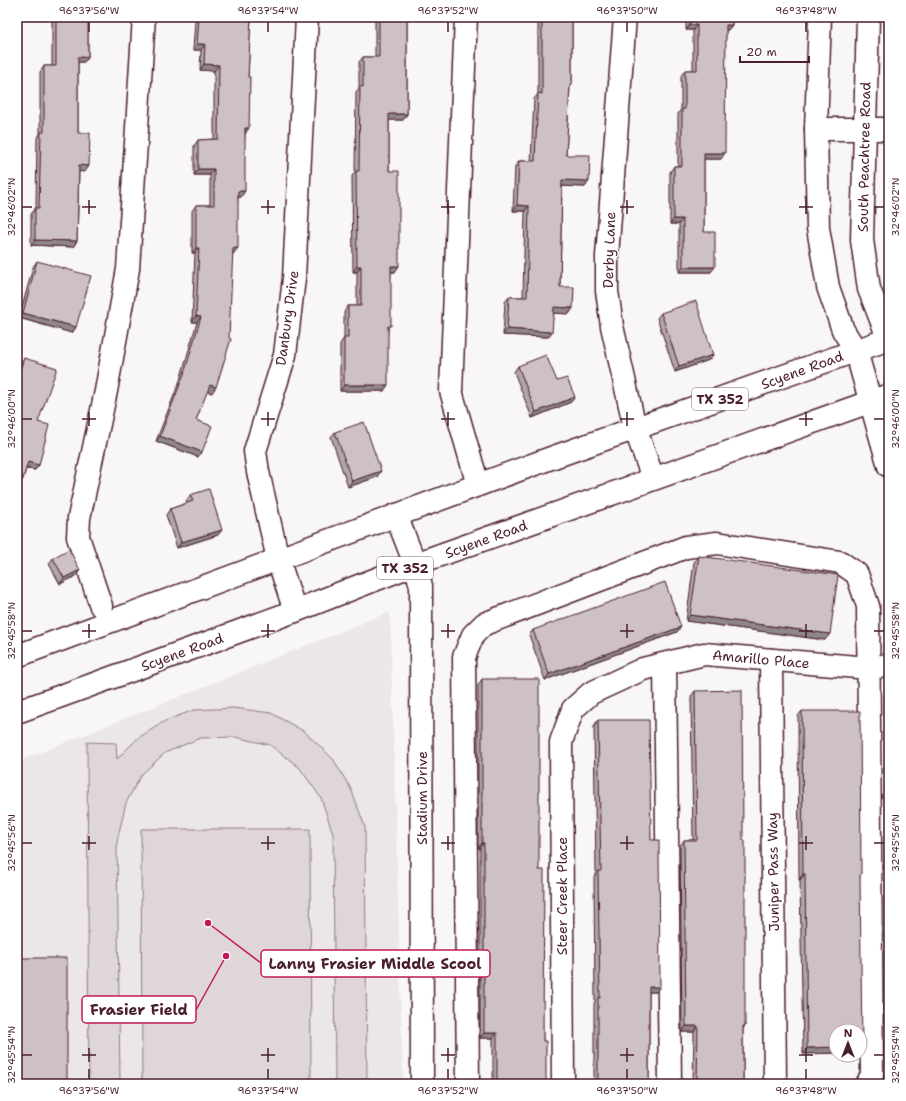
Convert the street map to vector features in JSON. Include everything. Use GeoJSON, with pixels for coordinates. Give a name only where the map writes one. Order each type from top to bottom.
{"type":"FeatureCollection","features":[{"type":"Feature","properties":{"kind":"street"},"geometry":{"type":"LineString","coordinates":[[101,606],[78,537],[79,518],[106,391],[128,269],[144,17]]}},
{"type":"Feature","properties":{"kind":"street","name":"Danbury Drive"},"geometry":{"type":"LineString","coordinates":[[295,611],[278,559],[258,472],[255,451],[285,355],[294,278],[307,17]]}},
{"type":"Feature","properties":{"kind":"street"},"geometry":{"type":"LineString","coordinates":[[466,17],[451,391],[478,485]]}},
{"type":"Feature","properties":{"kind":"street","name":"Derby Lane"},"geometry":{"type":"LineString","coordinates":[[625,17],[607,256],[607,291],[612,326],[635,428],[653,478]]}},
{"type":"Feature","properties":{"kind":"street"},"geometry":{"type":"LineString","coordinates":[[820,17],[816,129],[818,228],[828,287],[843,330],[856,351],[880,399],[889,466]]}},
{"type":"Feature","properties":{"kind":"street","name":"South Peachtree Road"},"geometry":{"type":"LineString","coordinates":[[868,17],[862,240],[869,288],[889,340]]}},
{"type":"Feature","properties":{"kind":"street"},"geometry":{"type":"LineString","coordinates":[[816,129],[889,129]]}},
{"type":"Feature","properties":{"kind":"street","name":"Scyene Road"},"geometry":{"type":"LineString","coordinates":[[17,656],[635,428],[889,340]]}},
{"type":"Feature","properties":{"kind":"street","name":"Scyene Road"},"geometry":{"type":"LineString","coordinates":[[17,712],[295,611],[415,564],[653,478],[880,399]]}},
{"type":"Feature","properties":{"kind":"street","name":"Stadium Drive"},"geometry":{"type":"LineString","coordinates":[[396,515],[422,586],[422,1084]]}},
{"type":"Feature","properties":{"kind":"street"},"geometry":{"type":"LineString","coordinates":[[468,1084],[464,658],[473,635],[484,624],[678,550],[686,547],[717,543],[840,562],[857,574],[868,606],[879,667],[872,1074],[867,1084]]}},
{"type":"Feature","properties":{"kind":"street","name":"Amarillo Place"},"geometry":{"type":"LineString","coordinates":[[573,709],[591,693],[644,669],[704,654],[879,667]]}},
{"type":"Feature","properties":{"kind":"street","name":"Juniper Pass Way"},"geometry":{"type":"LineString","coordinates":[[771,660],[775,1084]]}},
{"type":"Feature","properties":{"kind":"street"},"geometry":{"type":"LineString","coordinates":[[665,664],[670,1084]]}},
{"type":"Feature","properties":{"kind":"street","name":"Steer Creek Place"},"geometry":{"type":"LineString","coordinates":[[563,1084],[561,742],[573,709]]}},
{"type":"Feature","properties":{"kind":"shaded area"},"geometry":{"type":"Polygon","coordinates":[[[390,612],[403,1084],[17,1084],[17,762],[390,612]]]}},
{"type":"Feature","properties":{"kind":"shaded area"},"geometry":{"type":"Polygon","coordinates":[[[234,708],[271,713],[305,732],[333,759],[351,789],[365,827],[367,1084],[335,1084],[333,834],[321,798],[299,767],[270,745],[235,737],[200,738],[165,753],[141,775],[126,803],[117,841],[120,1084],[89,1084],[87,742],[116,743],[117,759],[138,738],[165,721],[194,710],[234,708]]]}},
{"type":"Feature","properties":{"kind":"shaded area"},"geometry":{"type":"Polygon","coordinates":[[[141,829],[310,829],[311,1084],[142,1084],[141,829]]]}},
{"type":"Feature","properties":{"kind":"building"},"geometry":{"type":"Polygon","coordinates":[[[56,17],[88,17],[88,57],[78,57],[78,133],[90,133],[89,166],[79,165],[77,241],[35,240],[35,208],[39,208],[41,132],[44,132],[44,66],[56,66],[56,17]]]}},
{"type":"Feature","properties":{"kind":"building"},"geometry":{"type":"Polygon","coordinates":[[[199,17],[251,17],[248,77],[250,77],[249,128],[245,128],[245,191],[238,191],[238,248],[233,248],[229,338],[231,339],[216,387],[210,385],[196,420],[212,426],[202,452],[160,436],[184,374],[201,317],[196,316],[199,248],[196,248],[196,205],[214,205],[214,169],[198,169],[198,140],[218,139],[219,65],[204,64],[205,44],[197,44],[199,17]]]}},
{"type":"Feature","properties":{"kind":"building"},"geometry":{"type":"Polygon","coordinates":[[[379,17],[407,17],[407,114],[389,114],[389,171],[399,171],[399,266],[391,266],[391,326],[388,326],[388,385],[344,385],[344,338],[348,338],[348,306],[361,306],[361,266],[357,266],[356,171],[359,171],[360,86],[363,87],[363,57],[379,57],[379,17]]]}},
{"type":"Feature","properties":{"kind":"building"},"geometry":{"type":"Polygon","coordinates":[[[542,17],[572,17],[572,84],[570,84],[566,155],[590,155],[589,181],[562,180],[560,287],[574,287],[573,308],[554,307],[552,332],[507,329],[509,297],[527,297],[529,206],[517,205],[519,161],[535,161],[538,93],[542,94],[542,17]]]}},
{"type":"Feature","properties":{"kind":"building"},"geometry":{"type":"Polygon","coordinates":[[[690,17],[732,17],[732,25],[726,25],[725,153],[704,153],[704,232],[715,232],[715,267],[683,267],[683,219],[674,219],[674,166],[682,166],[682,109],[685,109],[685,70],[697,70],[697,25],[690,25],[690,17]]]}},
{"type":"Feature","properties":{"kind":"building"},"geometry":{"type":"Polygon","coordinates":[[[37,261],[91,276],[76,327],[23,313],[37,261]]]}},
{"type":"Feature","properties":{"kind":"building"},"geometry":{"type":"Polygon","coordinates":[[[696,301],[713,355],[679,366],[661,313],[696,301]]]}},
{"type":"Feature","properties":{"kind":"building"},"geometry":{"type":"Polygon","coordinates":[[[546,355],[557,381],[567,378],[575,397],[536,412],[518,366],[546,355]]]}},
{"type":"Feature","properties":{"kind":"building"},"geometry":{"type":"Polygon","coordinates":[[[24,358],[57,368],[38,422],[49,425],[39,465],[28,462],[23,479],[17,477],[17,379],[24,358]]]}},
{"type":"Feature","properties":{"kind":"building"},"geometry":{"type":"Polygon","coordinates":[[[364,422],[381,471],[352,481],[335,432],[364,422]]]}},
{"type":"Feature","properties":{"kind":"building"},"geometry":{"type":"Polygon","coordinates":[[[209,489],[222,530],[181,542],[170,509],[193,501],[190,495],[209,489]]]}},
{"type":"Feature","properties":{"kind":"building"},"geometry":{"type":"Polygon","coordinates":[[[69,549],[80,570],[64,578],[53,558],[69,549]]]}},
{"type":"Feature","properties":{"kind":"building"},"geometry":{"type":"Polygon","coordinates":[[[699,556],[838,575],[830,634],[690,615],[699,556]]]}},
{"type":"Feature","properties":{"kind":"building"},"geometry":{"type":"Polygon","coordinates":[[[665,582],[681,627],[549,674],[533,630],[665,582]]]}},
{"type":"Feature","properties":{"kind":"building"},"geometry":{"type":"Polygon","coordinates":[[[482,679],[539,679],[539,870],[544,870],[543,1041],[546,1041],[546,1084],[497,1084],[497,1033],[484,1033],[482,679]]]}},
{"type":"Feature","properties":{"kind":"building"},"geometry":{"type":"Polygon","coordinates":[[[742,690],[743,840],[745,840],[745,1026],[743,1026],[743,1084],[697,1084],[698,1026],[686,1026],[684,840],[697,840],[695,691],[742,690]]]}},
{"type":"Feature","properties":{"kind":"building"},"geometry":{"type":"Polygon","coordinates":[[[802,711],[860,711],[862,1023],[828,1023],[828,1047],[807,1048],[805,874],[803,874],[802,711]]]}},
{"type":"Feature","properties":{"kind":"building"},"geometry":{"type":"Polygon","coordinates":[[[598,720],[649,720],[651,840],[659,840],[660,987],[649,987],[649,1084],[598,1084],[598,998],[600,998],[598,871],[601,871],[598,720]]]}},
{"type":"Feature","properties":{"kind":"building"},"geometry":{"type":"Polygon","coordinates":[[[17,958],[67,958],[67,1084],[17,1084],[17,958]]]}},
{"type":"Feature","properties":{"kind":"place","name":"Lanny Frasier Middle Scool"},"geometry":{"type":"Point","coordinates":[208,923]}},
{"type":"Feature","properties":{"kind":"place","name":"Frasier Field"},"geometry":{"type":"Point","coordinates":[226,956]}}]}
